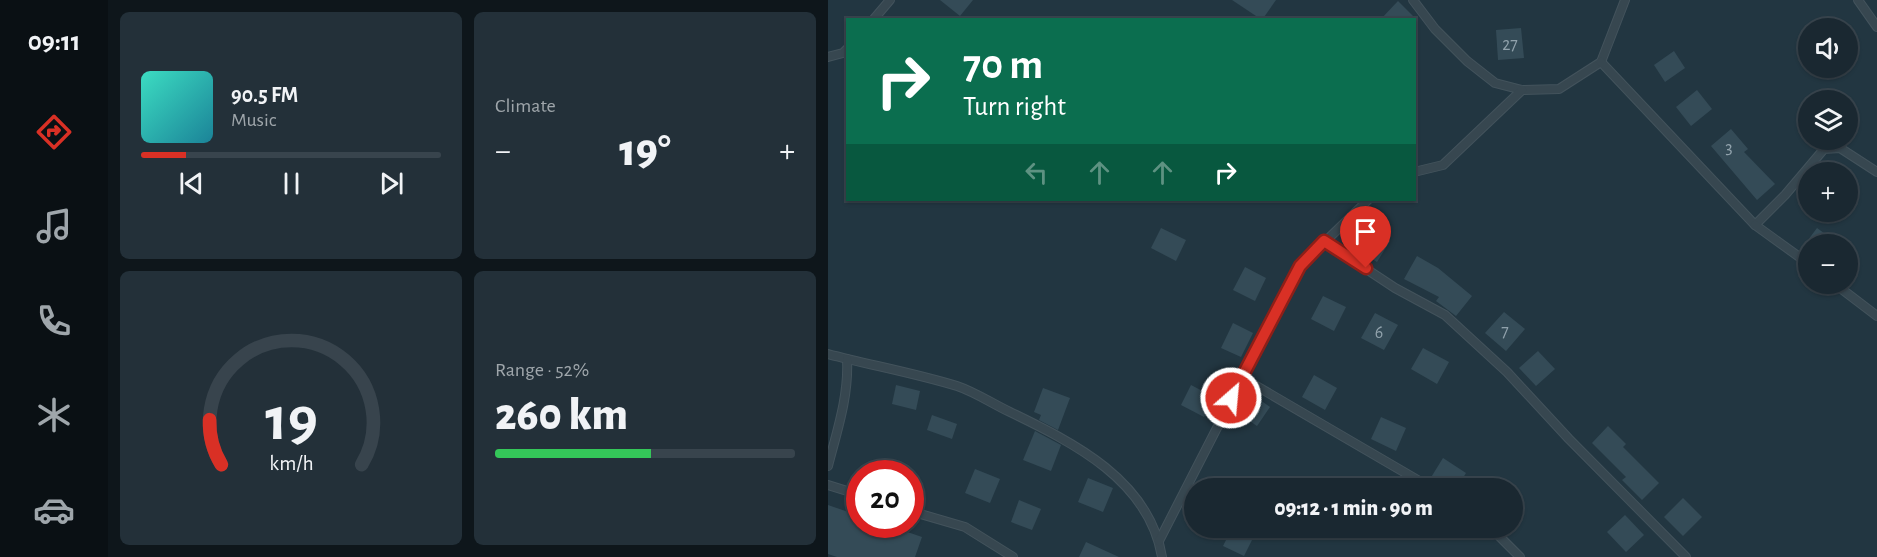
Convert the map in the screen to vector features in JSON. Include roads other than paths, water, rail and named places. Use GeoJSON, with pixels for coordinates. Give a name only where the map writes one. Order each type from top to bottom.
{"type":"FeatureCollection","features":[{"type":"Feature","properties":{"kind":"lane"},"geometry":{"type":"LineString","coordinates":[[875,18],[890,0]]}},
{"type":"Feature","properties":{"kind":"lane"},"geometry":{"type":"LineString","coordinates":[[1413,0],[1435,29],[1467,61],[1495,83],[1522,90],[1559,89],[1600,63],[1625,0]]}},
{"type":"Feature","properties":{"kind":"lane"},"geometry":{"type":"LineString","coordinates":[[1858,0],[1877,27]]}},
{"type":"Feature","properties":{"kind":"lane"},"geometry":{"type":"LineString","coordinates":[[828,57],[846,52]]}},
{"type":"Feature","properties":{"kind":"lane"},"geometry":{"type":"LineString","coordinates":[[1600,63],[1755,225],[1798,256]]}},
{"type":"Feature","properties":{"kind":"lane"},"geometry":{"type":"LineString","coordinates":[[1416,172],[1443,165],[1522,90]]}},
{"type":"Feature","properties":{"kind":"lane"},"geometry":{"type":"LineString","coordinates":[[1755,225],[1785,195],[1824,149],[1840,148],[1877,172]]}},
{"type":"Feature","properties":{"kind":"lane"},"geometry":{"type":"LineString","coordinates":[[1159,541],[1241,377],[1300,266],[1367,201]]}},
{"type":"Feature","properties":{"kind":"lane"},"geometry":{"type":"LineString","coordinates":[[1324,241],[1395,288],[1445,315],[1507,372],[1569,439],[1686,557]]}},
{"type":"Feature","properties":{"kind":"lane"},"geometry":{"type":"LineString","coordinates":[[1848,294],[1877,316]]}},
{"type":"Feature","properties":{"kind":"lane"},"geometry":{"type":"LineString","coordinates":[[828,354],[958,387],[1054,434],[1103,464],[1126,486],[1143,507],[1159,541],[1162,557]]}},
{"type":"Feature","properties":{"kind":"lane"},"geometry":{"type":"LineString","coordinates":[[828,466],[848,379],[847,359]]}},
{"type":"Feature","properties":{"kind":"lane"},"geometry":{"type":"LineString","coordinates":[[1241,377],[1414,478]]}},
{"type":"Feature","properties":{"kind":"lane"},"geometry":{"type":"LineString","coordinates":[[828,485],[846,491]]}},
{"type":"Feature","properties":{"kind":"lane"},"geometry":{"type":"LineString","coordinates":[[924,514],[965,527],[1012,557]]}},
{"type":"Feature","properties":{"kind":"lane"},"geometry":{"type":"LineString","coordinates":[[1501,538],[1520,557]]}}]}
